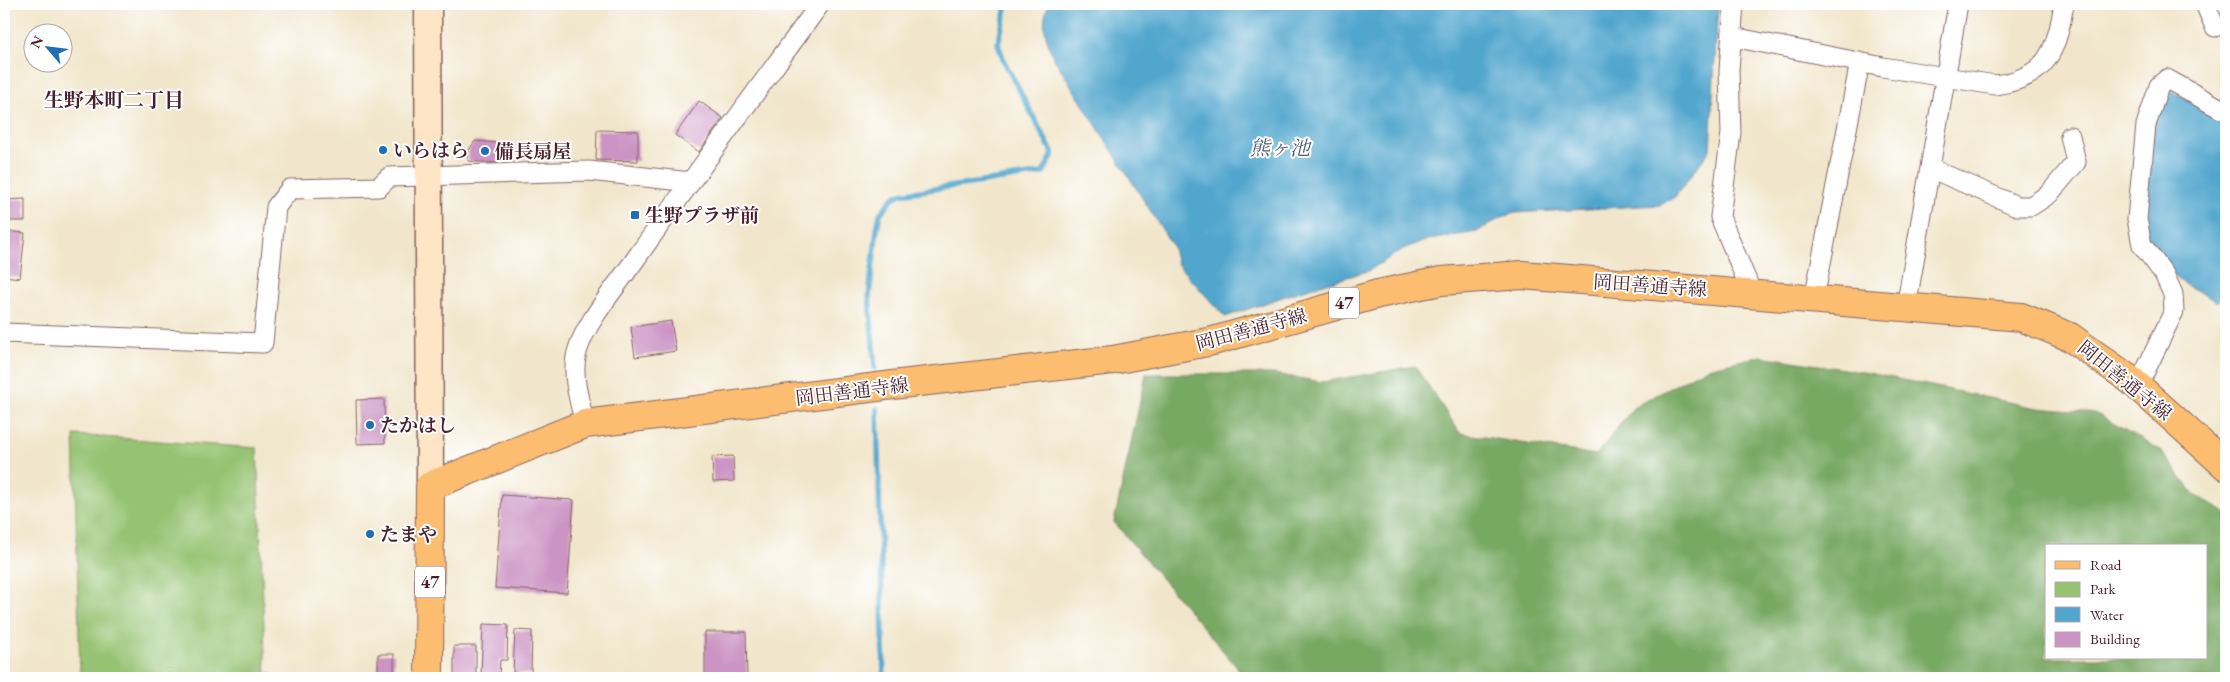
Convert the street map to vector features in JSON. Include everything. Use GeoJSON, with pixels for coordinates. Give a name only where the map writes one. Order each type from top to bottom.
{"type":"FeatureCollection","features":[{"type":"Feature","properties":{"kind":"main road","name":"岡田善通寺線"},"geometry":{"type":"LineString","coordinates":[[430,486],[585,424],[901,384],[1113,360],[1213,340],[1378,294],[1440,281],[1522,275],[2021,317],[2070,337],[2138,386],[2226,466]]}},
{"type":"Feature","properties":{"kind":"main road","name":"47"},"geometry":{"type":"LineString","coordinates":[[429,678],[430,486]]}},
{"type":"Feature","properties":{"kind":"street"},"geometry":{"type":"LineString","coordinates":[[428,4],[430,486]]}},
{"type":"Feature","properties":{"kind":"street"},"geometry":{"type":"LineString","coordinates":[[585,424],[576,378],[576,356],[584,336],[599,311],[820,4]]}},
{"type":"Feature","properties":{"kind":"street"},"geometry":{"type":"LineString","coordinates":[[1734,4],[1733,37],[1728,70],[1731,133],[1720,217],[1752,293]]}},
{"type":"Feature","properties":{"kind":"street"},"geometry":{"type":"LineString","coordinates":[[1906,308],[1958,4]]}},
{"type":"Feature","properties":{"kind":"street"},"geometry":{"type":"LineString","coordinates":[[1733,37],[1860,62],[1995,85],[2009,83],[2025,77],[2038,68],[2052,54],[2058,38],[2064,4]]}},
{"type":"Feature","properties":{"kind":"street"},"geometry":{"type":"LineString","coordinates":[[2206,4],[2215,27]]}},
{"type":"Feature","properties":{"kind":"street"},"geometry":{"type":"LineString","coordinates":[[1814,299],[1860,62]]}},
{"type":"Feature","properties":{"kind":"street"},"geometry":{"type":"LineString","coordinates":[[2138,386],[2174,311],[2173,294],[2164,274],[2142,245],[2137,219],[2146,125],[2159,86],[2166,79],[2220,109],[2226,110]]}},
{"type":"Feature","properties":{"kind":"street"},"geometry":{"type":"LineString","coordinates":[[1930,168],[2017,206],[2031,206],[2049,194],[2076,162],[2070,136]]}},
{"type":"Feature","properties":{"kind":"street"},"geometry":{"type":"LineString","coordinates":[[4,333],[263,343],[276,207],[290,189],[379,187],[389,177],[589,171],[691,182]]}},
{"type":"Feature","properties":{"kind":"green space"},"geometry":{"type":"Polygon","coordinates":[[[1761,356],[1869,373],[2037,408],[2095,413],[2160,450],[2194,494],[2226,512],[2226,678],[1246,678],[1114,522],[1146,374],[1274,374],[1322,382],[1415,366],[1460,433],[1596,455],[1634,407],[1707,368],[1761,356]]]}},
{"type":"Feature","properties":{"kind":"green space"},"geometry":{"type":"Polygon","coordinates":[[[74,435],[257,448],[266,678],[80,678],[74,435]]]}},
{"type":"Feature","properties":{"kind":"water","name":"熊ヶ池"},"geometry":{"type":"Polygon","coordinates":[[[1049,4],[1718,4],[1710,150],[1675,197],[1660,205],[1515,213],[1502,217],[1477,232],[1428,240],[1405,248],[1368,271],[1297,292],[1225,317],[1177,264],[1172,245],[1053,57],[1044,24],[1049,4]]]}},
{"type":"Feature","properties":{"kind":"water"},"geometry":{"type":"Polygon","coordinates":[[[2167,89],[2226,117],[2226,283],[2217,302],[2178,280],[2163,267],[2146,238],[2143,219],[2154,116],[2167,89]]]}},
{"type":"Feature","properties":{"kind":"building"},"geometry":{"type":"Polygon","coordinates":[[[699,101],[723,118],[699,152],[675,135],[699,101]]]}},
{"type":"Feature","properties":{"kind":"building"},"geometry":{"type":"Polygon","coordinates":[[[597,130],[638,131],[638,161],[596,160],[597,130]]]}},
{"type":"Feature","properties":{"kind":"building"},"geometry":{"type":"Polygon","coordinates":[[[475,141],[499,143],[498,163],[468,161],[469,150],[475,141]]]}},
{"type":"Feature","properties":{"kind":"building"},"geometry":{"type":"Polygon","coordinates":[[[25,199],[25,221],[4,221],[4,200],[25,199]]]}},
{"type":"Feature","properties":{"kind":"building"},"geometry":{"type":"Polygon","coordinates":[[[4,231],[25,233],[20,278],[4,276],[4,231]]]}},
{"type":"Feature","properties":{"kind":"building"},"geometry":{"type":"Polygon","coordinates":[[[671,321],[676,351],[635,357],[631,327],[671,321]]]}},
{"type":"Feature","properties":{"kind":"building"},"geometry":{"type":"Polygon","coordinates":[[[384,399],[385,443],[357,444],[356,400],[384,399]]]}},
{"type":"Feature","properties":{"kind":"building"},"geometry":{"type":"Polygon","coordinates":[[[733,456],[734,481],[713,482],[712,457],[733,456]]]}},
{"type":"Feature","properties":{"kind":"building"},"geometry":{"type":"Polygon","coordinates":[[[502,495],[574,500],[567,593],[495,588],[502,495]]]}},
{"type":"Feature","properties":{"kind":"building"},"geometry":{"type":"Polygon","coordinates":[[[483,624],[508,625],[507,660],[500,660],[499,676],[481,676],[483,624]]]}},
{"type":"Feature","properties":{"kind":"building"},"geometry":{"type":"Polygon","coordinates":[[[515,630],[532,631],[531,674],[513,673],[515,630]]]}},
{"type":"Feature","properties":{"kind":"building"},"geometry":{"type":"Polygon","coordinates":[[[705,632],[746,632],[747,678],[705,678],[705,632]]]}},
{"type":"Feature","properties":{"kind":"building"},"geometry":{"type":"Polygon","coordinates":[[[454,646],[476,646],[476,678],[454,678],[454,646]]]}},
{"type":"Feature","properties":{"kind":"building"},"geometry":{"type":"Polygon","coordinates":[[[378,654],[394,654],[394,678],[378,678],[378,654]]]}},
{"type":"Feature","properties":{"kind":"building"},"geometry":{"type":"Polygon","coordinates":[[[267,672],[267,678],[248,678],[247,673],[267,672]]]}},
{"type":"Feature","properties":{"kind":"waterway"},"geometry":{"type":"LineString","coordinates":[[875,368],[869,296],[880,214],[893,198],[900,194],[1043,173],[1053,154],[1004,61],[998,44],[1007,4]]}},
{"type":"Feature","properties":{"kind":"waterway"},"geometry":{"type":"LineString","coordinates":[[877,409],[884,678]]}},
{"type":"Feature","properties":{"kind":"place","name":"いらはら"},"geometry":{"type":"Point","coordinates":[383,150]}},
{"type":"Feature","properties":{"kind":"place","name":"備長扇屋"},"geometry":{"type":"Point","coordinates":[485,151]}},
{"type":"Feature","properties":{"kind":"place","name":"生野プラザ前"},"geometry":{"type":"Point","coordinates":[635,215]}},
{"type":"Feature","properties":{"kind":"place","name":"たかはし"},"geometry":{"type":"Point","coordinates":[370,425]}},
{"type":"Feature","properties":{"kind":"place","name":"たまや"},"geometry":{"type":"Point","coordinates":[370,534]}},
{"type":"Feature","properties":{"kind":"district","name":"生野本町二丁目"},"geometry":{"type":"Point","coordinates":[114,100]}}]}
